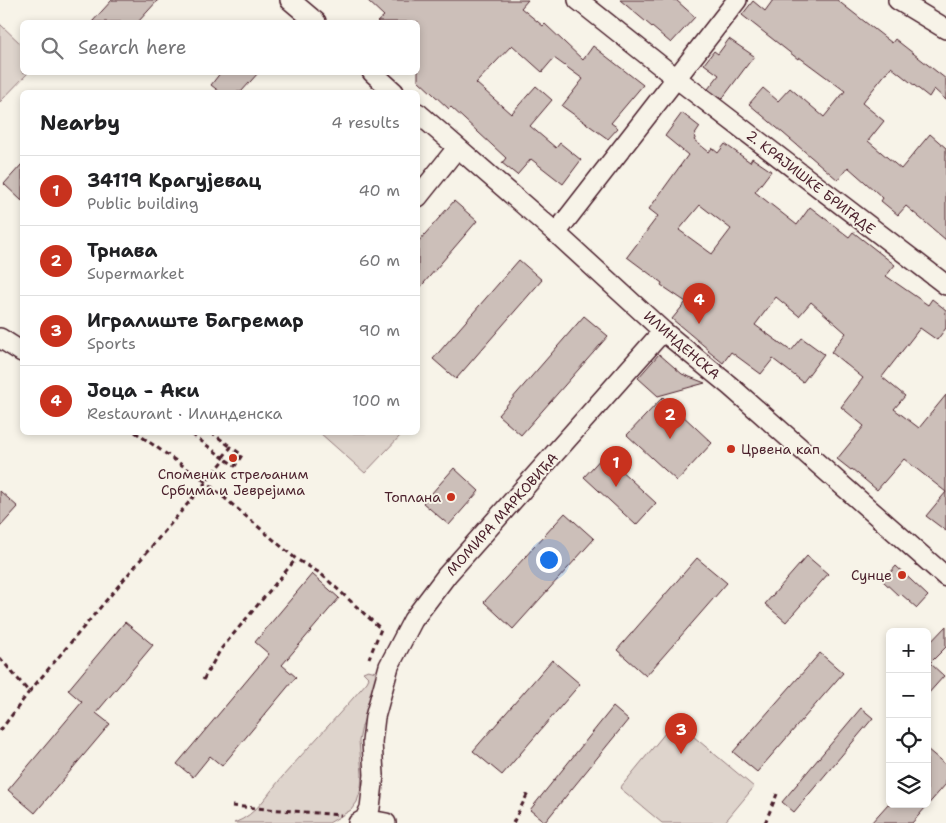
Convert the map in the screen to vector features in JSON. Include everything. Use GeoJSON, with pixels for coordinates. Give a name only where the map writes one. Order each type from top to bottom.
{"type":"FeatureCollection","features":[{"type":"Feature","properties":{"kind":"street"},"geometry":{"type":"LineString","coordinates":[[290,0],[314,20]]}},
{"type":"Feature","properties":{"kind":"street","name":"2. КРАЈИШКЕ БРИГАДЕ"},"geometry":{"type":"LineString","coordinates":[[578,0],[676,78],[946,285]]}},
{"type":"Feature","properties":{"kind":"street"},"geometry":{"type":"LineString","coordinates":[[556,233],[737,0]]}},
{"type":"Feature","properties":{"kind":"street"},"geometry":{"type":"LineString","coordinates":[[898,0],[919,5],[946,29]]}},
{"type":"Feature","properties":{"kind":"street"},"geometry":{"type":"LineString","coordinates":[[375,75],[392,90]]}},
{"type":"Feature","properties":{"kind":"street","name":"ИЛИНДЕНСКА"},"geometry":{"type":"LineString","coordinates":[[420,115],[556,233],[663,331],[730,386],[946,576]]}},
{"type":"Feature","properties":{"kind":"street"},"geometry":{"type":"LineString","coordinates":[[420,194],[457,148]]}},
{"type":"Feature","properties":{"kind":"street","name":"МОМИРА МАРКОВИЋА"},"geometry":{"type":"LineString","coordinates":[[362,821],[370,808],[372,794],[374,776],[372,742],[375,717],[389,666],[413,620],[447,575],[663,331]]}},
{"type":"Feature","properties":{"kind":"street"},"geometry":{"type":"LineString","coordinates":[[0,338],[20,351]]}},
{"type":"Feature","properties":{"kind":"street"},"geometry":{"type":"LineString","coordinates":[[362,821],[386,823]]}},
{"type":"Feature","properties":{"kind":"path"},"geometry":{"type":"LineString","coordinates":[[139,435],[206,482],[296,559],[320,573],[381,629],[369,658]]}},
{"type":"Feature","properties":{"kind":"path"},"geometry":{"type":"LineString","coordinates":[[193,435],[235,466],[242,455],[215,435]]}},
{"type":"Feature","properties":{"kind":"path"},"geometry":{"type":"LineString","coordinates":[[0,731],[29,692],[206,482],[231,447]]}},
{"type":"Feature","properties":{"kind":"path"},"geometry":{"type":"LineString","coordinates":[[202,680],[221,649],[296,559]]}},
{"type":"Feature","properties":{"kind":"path"},"geometry":{"type":"LineString","coordinates":[[0,658],[29,692]]}},
{"type":"Feature","properties":{"kind":"path"},"geometry":{"type":"LineString","coordinates":[[513,823],[529,791]]}},
{"type":"Feature","properties":{"kind":"path"},"geometry":{"type":"LineString","coordinates":[[765,823],[777,794]]}},
{"type":"Feature","properties":{"kind":"path"},"geometry":{"type":"LineString","coordinates":[[232,806],[362,821]]}},
{"type":"Feature","properties":{"kind":"shaded area"},"geometry":{"type":"Polygon","coordinates":[[[0,24],[20,43],[20,75],[26,75],[0,102],[0,24]]]}},
{"type":"Feature","properties":{"kind":"shaded area"},"geometry":{"type":"Polygon","coordinates":[[[322,435],[401,435],[365,473],[322,435]]]}},
{"type":"Feature","properties":{"kind":"shaded area"},"geometry":{"type":"Polygon","coordinates":[[[368,670],[376,672],[379,678],[362,726],[359,741],[362,774],[361,789],[357,802],[351,810],[329,823],[234,823],[249,815],[262,803],[283,776],[367,682],[369,678],[363,672],[368,670]]]}},
{"type":"Feature","properties":{"kind":"shaded area"},"geometry":{"type":"Polygon","coordinates":[[[675,721],[754,787],[724,823],[662,823],[620,788],[675,721]]]}},
{"type":"Feature","properties":{"kind":"building"},"geometry":{"type":"Polygon","coordinates":[[[112,0],[158,0],[140,20],[94,20],[112,0]]]}},
{"type":"Feature","properties":{"kind":"building"},"geometry":{"type":"Polygon","coordinates":[[[367,0],[528,0],[521,8],[543,26],[545,24],[583,60],[593,46],[643,85],[611,123],[618,128],[608,139],[562,106],[583,79],[554,58],[542,72],[512,45],[476,83],[511,114],[536,86],[552,100],[530,126],[556,148],[560,143],[581,160],[563,184],[531,159],[517,175],[502,163],[506,158],[451,107],[449,109],[418,80],[418,75],[420,75],[420,20],[379,20],[384,16],[367,0]]]}},
{"type":"Feature","properties":{"kind":"building"},"geometry":{"type":"Polygon","coordinates":[[[620,0],[676,0],[695,17],[671,43],[620,0]]]}},
{"type":"Feature","properties":{"kind":"building"},"geometry":{"type":"Polygon","coordinates":[[[773,0],[837,0],[892,43],[895,39],[946,79],[946,100],[934,89],[929,97],[891,67],[862,103],[884,121],[868,141],[901,169],[930,134],[946,148],[946,240],[906,206],[898,215],[881,201],[883,198],[848,167],[838,180],[749,104],[763,88],[778,101],[790,88],[824,117],[845,91],[799,57],[798,59],[742,15],[753,1],[765,11],[773,0]]]}},
{"type":"Feature","properties":{"kind":"building"},"geometry":{"type":"Polygon","coordinates":[[[729,39],[754,56],[722,99],[708,89],[719,75],[704,64],[714,51],[718,54],[729,39]]]}},
{"type":"Feature","properties":{"kind":"building"},"geometry":{"type":"Polygon","coordinates":[[[219,75],[256,75],[243,90],[217,90],[211,85],[219,75]]]}},
{"type":"Feature","properties":{"kind":"building"},"geometry":{"type":"Polygon","coordinates":[[[682,113],[700,127],[694,136],[696,137],[694,140],[709,152],[712,148],[718,153],[725,144],[750,162],[752,158],[771,171],[755,192],[797,225],[810,207],[849,237],[853,232],[895,265],[886,276],[928,305],[932,299],[946,310],[946,328],[937,340],[920,328],[882,377],[905,396],[894,409],[919,428],[946,395],[946,492],[904,459],[877,490],[837,459],[864,426],[841,407],[863,378],[831,352],[846,333],[811,302],[799,316],[776,297],[755,325],[791,351],[802,338],[824,354],[803,382],[773,359],[761,374],[731,352],[723,363],[672,319],[686,302],[661,285],[662,283],[627,257],[658,216],[649,209],[688,155],[665,136],[682,113]],[[700,205],[679,230],[712,254],[731,229],[700,205]]]}},
{"type":"Feature","properties":{"kind":"building"},"geometry":{"type":"Polygon","coordinates":[[[20,166],[20,199],[4,184],[20,166]]]}},
{"type":"Feature","properties":{"kind":"building"},"geometry":{"type":"Polygon","coordinates":[[[454,201],[477,221],[420,288],[420,240],[454,201]]]}},
{"type":"Feature","properties":{"kind":"building"},"geometry":{"type":"Polygon","coordinates":[[[519,260],[542,280],[456,379],[433,359],[519,260]]]}},
{"type":"Feature","properties":{"kind":"building"},"geometry":{"type":"Polygon","coordinates":[[[584,316],[608,336],[521,435],[498,415],[584,316]]]}},
{"type":"Feature","properties":{"kind":"building"},"geometry":{"type":"Polygon","coordinates":[[[659,354],[682,374],[705,383],[658,396],[638,378],[659,354]]]}},
{"type":"Feature","properties":{"kind":"building"},"geometry":{"type":"Polygon","coordinates":[[[663,397],[712,443],[677,481],[627,435],[663,397]]]}},
{"type":"Feature","properties":{"kind":"building"},"geometry":{"type":"Polygon","coordinates":[[[604,455],[656,503],[636,525],[584,477],[604,455]]]}},
{"type":"Feature","properties":{"kind":"building","name":"Топлана"},"geometry":{"type":"Polygon","coordinates":[[[454,468],[479,491],[449,525],[423,503],[454,468]]]}},
{"type":"Feature","properties":{"kind":"building"},"geometry":{"type":"Polygon","coordinates":[[[0,491],[18,507],[0,527],[0,491]]]}},
{"type":"Feature","properties":{"kind":"building"},"geometry":{"type":"Polygon","coordinates":[[[946,492],[946,531],[926,516],[946,492]]]}},
{"type":"Feature","properties":{"kind":"building"},"geometry":{"type":"Polygon","coordinates":[[[565,513],[594,539],[513,629],[484,602],[565,513]]]}},
{"type":"Feature","properties":{"kind":"building"},"geometry":{"type":"Polygon","coordinates":[[[807,556],[828,574],[786,622],[765,604],[807,556]]]}},
{"type":"Feature","properties":{"kind":"building"},"geometry":{"type":"Polygon","coordinates":[[[697,558],[727,583],[646,676],[617,650],[697,558]]]}},
{"type":"Feature","properties":{"kind":"building"},"geometry":{"type":"Polygon","coordinates":[[[896,566],[928,596],[917,608],[901,594],[899,596],[883,581],[896,566]]]}},
{"type":"Feature","properties":{"kind":"building"},"geometry":{"type":"Polygon","coordinates":[[[312,574],[339,598],[282,665],[296,677],[222,766],[210,756],[193,777],[177,764],[269,654],[255,642],[312,574]]]}},
{"type":"Feature","properties":{"kind":"building"},"geometry":{"type":"Polygon","coordinates":[[[125,622],[153,645],[96,713],[110,724],[35,813],[8,790],[82,702],[68,690],[125,622]]]}},
{"type":"Feature","properties":{"kind":"building"},"geometry":{"type":"Polygon","coordinates":[[[946,626],[946,647],[931,662],[931,642],[946,626]]]}},
{"type":"Feature","properties":{"kind":"building"},"geometry":{"type":"Polygon","coordinates":[[[820,653],[843,673],[757,772],[733,752],[820,653]]]}},
{"type":"Feature","properties":{"kind":"building"},"geometry":{"type":"Polygon","coordinates":[[[552,660],[580,684],[502,775],[473,751],[552,660]]]}},
{"type":"Feature","properties":{"kind":"building"},"geometry":{"type":"Polygon","coordinates":[[[931,664],[944,676],[931,691],[931,664]]]}},
{"type":"Feature","properties":{"kind":"building"},"geometry":{"type":"Polygon","coordinates":[[[613,707],[628,720],[545,822],[530,810],[613,707]]]}},
{"type":"Feature","properties":{"kind":"building"},"geometry":{"type":"Polygon","coordinates":[[[861,708],[873,718],[794,812],[782,802],[861,708]]]}},
{"type":"Feature","properties":{"kind":"building"},"geometry":{"type":"Polygon","coordinates":[[[931,752],[946,765],[946,784],[931,801],[931,752]]]}},
{"type":"Feature","properties":{"kind":"building"},"geometry":{"type":"Polygon","coordinates":[[[886,806],[886,808],[925,808],[912,823],[871,823],[886,806]]]}},
{"type":"Feature","properties":{"kind":"place","name":"Јоца - Аки"},"geometry":{"type":"Point","coordinates":[699,324]}},
{"type":"Feature","properties":{"kind":"place","name":"Трнава"},"geometry":{"type":"Point","coordinates":[670,439]}},
{"type":"Feature","properties":{"kind":"place","name":"Црвена кап"},"geometry":{"type":"Point","coordinates":[731,449]}},
{"type":"Feature","properties":{"kind":"place","name":"Споменик стрељаним Србима и Јеврејима"},"geometry":{"type":"Point","coordinates":[233,458]}},
{"type":"Feature","properties":{"kind":"place","name":"34119 Крагујевац"},"geometry":{"type":"Point","coordinates":[616,487]}},
{"type":"Feature","properties":{"kind":"place","name":"Топлана"},"geometry":{"type":"Point","coordinates":[451,497]}},
{"type":"Feature","properties":{"kind":"place","name":"Сунце"},"geometry":{"type":"Point","coordinates":[902,575]}},
{"type":"Feature","properties":{"kind":"place","name":"Игралиште Багремар"},"geometry":{"type":"Point","coordinates":[681,754]}}]}
